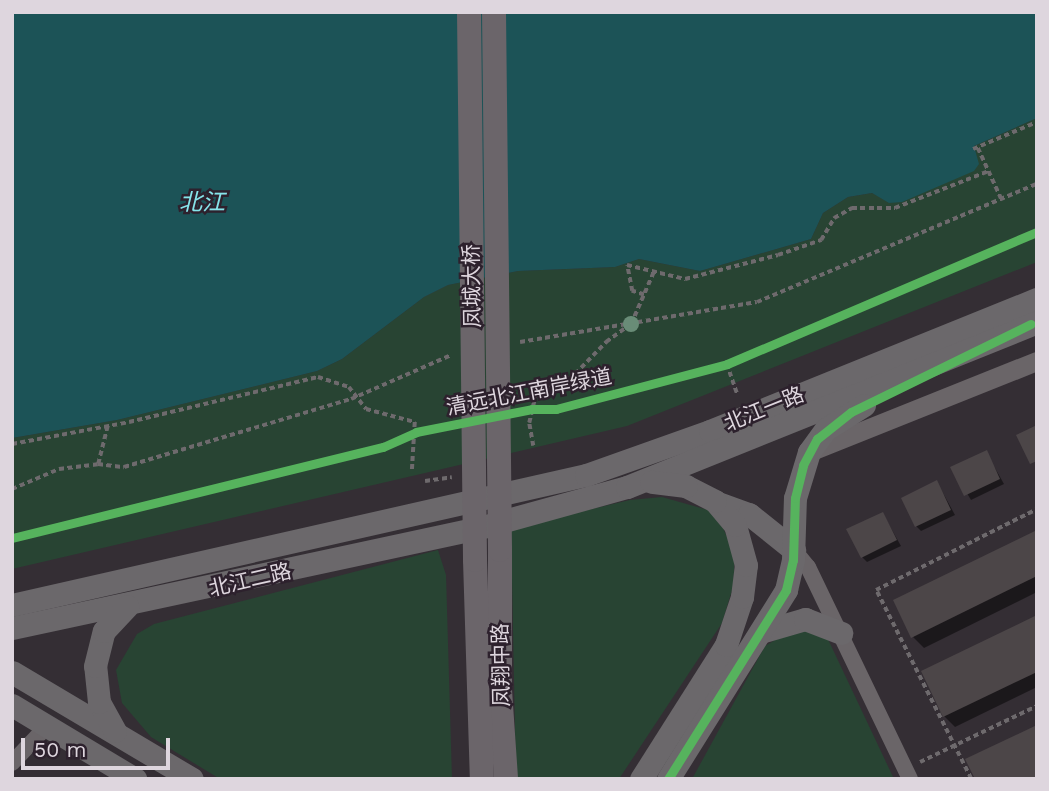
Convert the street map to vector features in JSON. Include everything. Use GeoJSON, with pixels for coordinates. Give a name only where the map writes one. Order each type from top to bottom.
{"type":"FeatureCollection","features":[{"type":"Feature","properties":{"kind":"main road","name":"凤城大桥"},"geometry":{"type":"LineString","coordinates":[[469,12],[475,559],[482,779]]}},
{"type":"Feature","properties":{"kind":"main road","name":"凤城大桥"},"geometry":{"type":"LineString","coordinates":[[494,12],[500,550]]}},
{"type":"Feature","properties":{"kind":"main road","name":"北江一路"},"geometry":{"type":"LineString","coordinates":[[485,499],[645,456],[1037,299]]}},
{"type":"Feature","properties":{"kind":"main road","name":"北江一路"},"geometry":{"type":"LineString","coordinates":[[486,526],[627,487],[1034,323]]}},
{"type":"Feature","properties":{"kind":"main road"},"geometry":{"type":"LineString","coordinates":[[668,779],[764,631],[786,590],[794,550],[795,498],[809,452],[826,429],[851,412],[1034,323]]}},
{"type":"Feature","properties":{"kind":"main road"},"geometry":{"type":"LineString","coordinates":[[627,487],[671,482],[756,519],[794,550]]}},
{"type":"Feature","properties":{"kind":"main road","name":"北江二路"},"geometry":{"type":"LineString","coordinates":[[12,605],[485,499]]}},
{"type":"Feature","properties":{"kind":"main road"},"geometry":{"type":"LineString","coordinates":[[641,779],[726,645],[742,597],[746,565],[742,541],[715,501]]}},
{"type":"Feature","properties":{"kind":"main road","name":"北江二路"},"geometry":{"type":"LineString","coordinates":[[12,628],[128,606],[486,526]]}},
{"type":"Feature","properties":{"kind":"main road","name":"凤翔中路"},"geometry":{"type":"LineString","coordinates":[[500,550],[500,690],[506,779]]}},
{"type":"Feature","properties":{"kind":"main road"},"geometry":{"type":"LineString","coordinates":[[115,731],[99,702],[95,666],[104,631],[128,606]]}},
{"type":"Feature","properties":{"kind":"main road"},"geometry":{"type":"LineString","coordinates":[[764,631],[805,619],[841,633]]}},
{"type":"Feature","properties":{"kind":"main road"},"geometry":{"type":"LineString","coordinates":[[12,672],[192,779]]}},
{"type":"Feature","properties":{"kind":"main road"},"geometry":{"type":"LineString","coordinates":[[12,705],[135,779]]}},
{"type":"Feature","properties":{"kind":"street"},"geometry":{"type":"LineString","coordinates":[[809,452],[1037,361]]}},
{"type":"Feature","properties":{"kind":"street"},"geometry":{"type":"LineString","coordinates":[[794,550],[808,567],[908,774]]}},
{"type":"Feature","properties":{"kind":"street"},"geometry":{"type":"LineString","coordinates":[[12,763],[48,725]]}},
{"type":"Feature","properties":{"kind":"path"},"geometry":{"type":"LineString","coordinates":[[1001,198],[976,148],[1037,122]]}},
{"type":"Feature","properties":{"kind":"path"},"geometry":{"type":"LineString","coordinates":[[644,295],[632,291],[627,265],[685,279],[778,255],[821,240],[834,218],[852,208],[895,208],[989,171]]}},
{"type":"Feature","properties":{"kind":"path"},"geometry":{"type":"LineString","coordinates":[[509,345],[757,302],[1037,184]]}},
{"type":"Feature","properties":{"kind":"path"},"geometry":{"type":"LineString","coordinates":[[533,446],[527,410],[535,396],[575,374],[606,342],[631,324],[654,271]]}},
{"type":"Feature","properties":{"kind":"path"},"geometry":{"type":"LineString","coordinates":[[12,489],[39,474],[98,464],[124,467],[357,396],[462,352]]}},
{"type":"Feature","properties":{"kind":"path"},"geometry":{"type":"LineString","coordinates":[[714,368],[739,359]]}},
{"type":"Feature","properties":{"kind":"path"},"geometry":{"type":"LineString","coordinates":[[727,364],[737,393]]}},
{"type":"Feature","properties":{"kind":"path"},"geometry":{"type":"LineString","coordinates":[[12,444],[91,426],[129,422],[318,377],[349,387],[366,409],[415,422],[421,431],[412,472]]}},
{"type":"Feature","properties":{"kind":"path"},"geometry":{"type":"LineString","coordinates":[[98,464],[108,424]]}},
{"type":"Feature","properties":{"kind":"path"},"geometry":{"type":"LineString","coordinates":[[402,438],[421,431]]}},
{"type":"Feature","properties":{"kind":"path"},"geometry":{"type":"LineString","coordinates":[[425,481],[474,474]]}},
{"type":"Feature","properties":{"kind":"path"},"geometry":{"type":"LineString","coordinates":[[971,779],[876,590],[1037,509]]}},
{"type":"Feature","properties":{"kind":"path"},"geometry":{"type":"LineString","coordinates":[[908,774],[955,746],[1037,706]]}},
{"type":"Feature","properties":{"kind":"green space"},"geometry":{"type":"Polygon","coordinates":[[[1037,118],[1037,262],[627,426],[12,569],[12,438],[117,420],[317,371],[342,359],[424,297],[448,285],[518,271],[615,267],[639,259],[700,271],[811,239],[823,213],[848,197],[872,193],[890,203],[978,164],[974,146],[1037,118]]]}},
{"type":"Feature","properties":{"kind":"green space"},"geometry":{"type":"Polygon","coordinates":[[[662,497],[708,510],[723,528],[735,554],[733,587],[722,623],[619,779],[516,779],[511,528],[630,500],[662,497]]]}},
{"type":"Feature","properties":{"kind":"green space"},"geometry":{"type":"Polygon","coordinates":[[[438,550],[446,575],[452,779],[220,779],[151,737],[122,703],[116,670],[137,634],[154,624],[438,550]]]}},
{"type":"Feature","properties":{"kind":"green space"},"geometry":{"type":"Polygon","coordinates":[[[799,626],[826,635],[894,779],[692,779],[765,646],[799,626]]]}},
{"type":"Feature","properties":{"kind":"water","name":"北江"},"geometry":{"type":"Polygon","coordinates":[[[12,12],[1037,12],[1037,118],[974,146],[979,164],[974,171],[902,202],[889,203],[872,193],[848,197],[823,213],[811,239],[700,271],[639,259],[615,267],[518,271],[448,285],[424,297],[342,359],[317,371],[117,420],[12,438],[12,12]]]}},
{"type":"Feature","properties":{"kind":"building"},"geometry":{"type":"Polygon","coordinates":[[[1037,425],[1037,461],[1030,464],[1016,435],[1037,425]]]}},
{"type":"Feature","properties":{"kind":"building"},"geometry":{"type":"Polygon","coordinates":[[[987,450],[1000,479],[964,496],[950,467],[987,450]]]}},
{"type":"Feature","properties":{"kind":"building"},"geometry":{"type":"Polygon","coordinates":[[[937,480],[951,510],[915,527],[901,498],[937,480]]]}},
{"type":"Feature","properties":{"kind":"building"},"geometry":{"type":"Polygon","coordinates":[[[883,512],[897,540],[861,558],[846,529],[883,512]]]}},
{"type":"Feature","properties":{"kind":"building"},"geometry":{"type":"Polygon","coordinates":[[[1037,530],[1037,576],[911,638],[893,600],[1037,530]]]}},
{"type":"Feature","properties":{"kind":"building"},"geometry":{"type":"Polygon","coordinates":[[[1037,615],[1037,672],[943,717],[921,671],[1037,615]]]}},
{"type":"Feature","properties":{"kind":"building"},"geometry":{"type":"Polygon","coordinates":[[[1037,725],[1037,779],[975,779],[965,759],[1037,725]]]}},
{"type":"Feature","properties":{"kind":"cycle path","name":"清远北江南岸绿道"},"geometry":{"type":"LineString","coordinates":[[12,538],[383,447],[416,432],[532,409],[556,409],[727,364],[1037,232]]}},
{"type":"Feature","properties":{"kind":"cycle path"},"geometry":{"type":"LineString","coordinates":[[668,779],[786,590],[793,560],[795,498],[803,465],[817,439],[851,412],[1031,324]]}}]}
